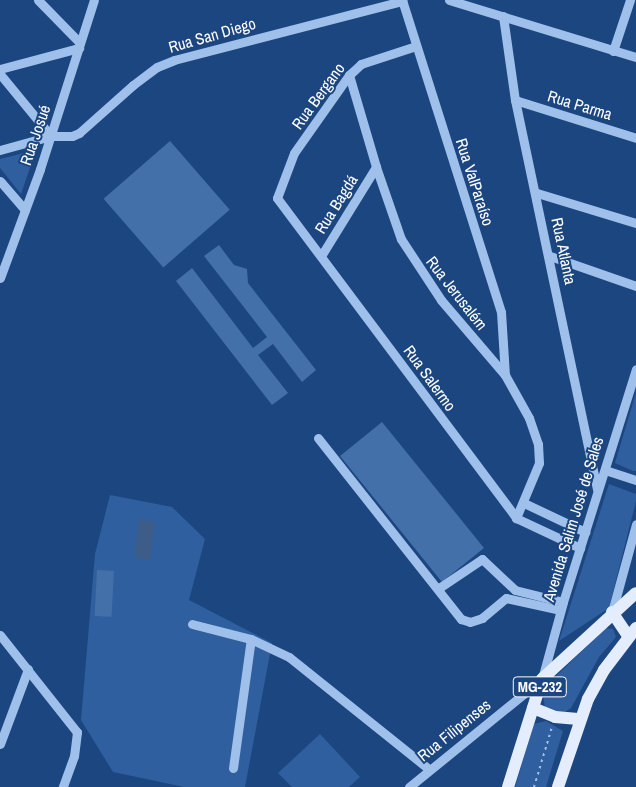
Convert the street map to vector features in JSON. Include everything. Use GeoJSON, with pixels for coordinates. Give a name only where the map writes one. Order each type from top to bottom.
{"type":"FeatureCollection","features":[{"type":"Feature","properties":{"kind":"main road","name":"MG-232"},"geometry":{"type":"LineString","coordinates":[[508,787],[542,679],[612,612],[636,593]]}},
{"type":"Feature","properties":{"kind":"main road"},"geometry":{"type":"LineString","coordinates":[[612,612],[632,632]]}},
{"type":"Feature","properties":{"kind":"main road","name":"MG-232"},"geometry":{"type":"LineString","coordinates":[[558,787],[578,719],[604,670],[632,632]]}},
{"type":"Feature","properties":{"kind":"main road"},"geometry":{"type":"LineString","coordinates":[[533,708],[555,718],[578,719]]}},
{"type":"Feature","properties":{"kind":"street"},"geometry":{"type":"LineString","coordinates":[[0,69],[79,46],[38,0]]}},
{"type":"Feature","properties":{"kind":"street","name":"Rua Josué"},"geometry":{"type":"LineString","coordinates":[[0,278],[51,136],[94,0]]}},
{"type":"Feature","properties":{"kind":"street","name":"Rua ValParaíso"},"geometry":{"type":"LineString","coordinates":[[402,0],[501,312],[505,375]]}},
{"type":"Feature","properties":{"kind":"street","name":"Rua San Diego"},"geometry":{"type":"LineString","coordinates":[[0,150],[51,136],[72,136],[80,133],[133,85],[157,67],[174,60],[402,0]]}},
{"type":"Feature","properties":{"kind":"street"},"geometry":{"type":"LineString","coordinates":[[449,0],[636,57]]}},
{"type":"Feature","properties":{"kind":"street"},"geometry":{"type":"LineString","coordinates":[[614,50],[630,0]]}},
{"type":"Feature","properties":{"kind":"street","name":"Rua Atlanta"},"geometry":{"type":"LineString","coordinates":[[503,16],[515,100],[537,194],[598,492]]}},
{"type":"Feature","properties":{"kind":"street","name":"Rua Bergano"},"geometry":{"type":"LineString","coordinates":[[277,198],[294,153],[349,75],[361,64],[416,46]]}},
{"type":"Feature","properties":{"kind":"street"},"geometry":{"type":"LineString","coordinates":[[0,74],[51,136]]}},
{"type":"Feature","properties":{"kind":"street","name":"Rua Jerusalém"},"geometry":{"type":"LineString","coordinates":[[349,75],[376,167],[401,239],[412,260],[441,300],[505,375],[529,418],[538,444],[539,463],[516,518]]}},
{"type":"Feature","properties":{"kind":"street","name":"Rua Parma"},"geometry":{"type":"LineString","coordinates":[[515,100],[636,138]]}},
{"type":"Feature","properties":{"kind":"street","name":"Rua Bagdá"},"geometry":{"type":"LineString","coordinates":[[321,256],[376,167]]}},
{"type":"Feature","properties":{"kind":"street"},"geometry":{"type":"LineString","coordinates":[[0,181],[25,210]]}},
{"type":"Feature","properties":{"kind":"street"},"geometry":{"type":"LineString","coordinates":[[537,194],[636,223]]}},
{"type":"Feature","properties":{"kind":"street","name":"Rua Salermo"},"geometry":{"type":"LineString","coordinates":[[277,198],[516,518],[580,548]]}},
{"type":"Feature","properties":{"kind":"street"},"geometry":{"type":"LineString","coordinates":[[550,256],[636,286]]}},
{"type":"Feature","properties":{"kind":"street","name":"Avenida Salim José de Sales"},"geometry":{"type":"LineString","coordinates":[[542,679],[561,606],[636,369]]}},
{"type":"Feature","properties":{"kind":"street"},"geometry":{"type":"LineString","coordinates":[[318,438],[465,622],[482,618],[506,598],[561,606]]}},
{"type":"Feature","properties":{"kind":"street"},"geometry":{"type":"LineString","coordinates":[[605,470],[636,480]]}},
{"type":"Feature","properties":{"kind":"street"},"geometry":{"type":"LineString","coordinates":[[524,502],[585,532]]}},
{"type":"Feature","properties":{"kind":"street"},"geometry":{"type":"LineString","coordinates":[[612,612],[636,524]]}},
{"type":"Feature","properties":{"kind":"street"},"geometry":{"type":"LineString","coordinates":[[439,588],[482,559],[515,590],[561,606]]}},
{"type":"Feature","properties":{"kind":"street"},"geometry":{"type":"LineString","coordinates":[[192,624],[251,639],[289,658],[429,769]]}},
{"type":"Feature","properties":{"kind":"street"},"geometry":{"type":"LineString","coordinates":[[0,636],[70,719],[78,739],[64,787]]}},
{"type":"Feature","properties":{"kind":"street"},"geometry":{"type":"LineString","coordinates":[[234,768],[251,639]]}},
{"type":"Feature","properties":{"kind":"street"},"geometry":{"type":"LineString","coordinates":[[0,744],[28,669]]}},
{"type":"Feature","properties":{"kind":"street","name":"Rua Filipenses"},"geometry":{"type":"LineString","coordinates":[[409,787],[542,679]]}},
{"type":"Feature","properties":{"kind":"path"},"geometry":{"type":"LineString","coordinates":[[534,787],[555,718]]}},
{"type":"Feature","properties":{"kind":"shaded area"},"geometry":{"type":"Polygon","coordinates":[[[36,150],[21,194],[0,168],[0,159],[36,150]]]}},
{"type":"Feature","properties":{"kind":"shaded area"},"geometry":{"type":"Polygon","coordinates":[[[636,393],[636,471],[633,471],[615,463],[636,393]]]}},
{"type":"Feature","properties":{"kind":"shaded area"},"geometry":{"type":"Polygon","coordinates":[[[609,484],[636,494],[636,501],[609,608],[559,641],[609,484]]]}},
{"type":"Feature","properties":{"kind":"shaded area"},"geometry":{"type":"Polygon","coordinates":[[[110,495],[172,507],[205,539],[189,600],[272,643],[245,787],[184,787],[113,772],[81,720],[95,554],[110,495]]]}},
{"type":"Feature","properties":{"kind":"shaded area"},"geometry":{"type":"Polygon","coordinates":[[[139,520],[155,522],[150,560],[134,558],[139,520]]]}},
{"type":"Feature","properties":{"kind":"shaded area"},"geometry":{"type":"Polygon","coordinates":[[[606,628],[613,629],[616,637],[599,657],[571,708],[562,714],[545,708],[543,695],[552,680],[606,628]]]}},
{"type":"Feature","properties":{"kind":"shaded area"},"geometry":{"type":"Polygon","coordinates":[[[546,721],[563,731],[546,787],[515,787],[534,724],[546,721]]]}},
{"type":"Feature","properties":{"kind":"shaded area"},"geometry":{"type":"Polygon","coordinates":[[[320,734],[360,777],[349,787],[292,787],[278,773],[320,734]]]}},
{"type":"Feature","properties":{"kind":"building"},"geometry":{"type":"Polygon","coordinates":[[[170,141],[230,210],[163,267],[104,199],[170,141]]]}},
{"type":"Feature","properties":{"kind":"building"},"geometry":{"type":"Polygon","coordinates":[[[219,245],[234,265],[247,269],[248,283],[316,370],[302,382],[273,344],[258,355],[288,393],[272,405],[176,281],[192,268],[253,348],[267,337],[204,256],[219,245]]]}},
{"type":"Feature","properties":{"kind":"building"},"geometry":{"type":"Polygon","coordinates":[[[382,422],[484,548],[442,582],[340,456],[382,422]]]}},
{"type":"Feature","properties":{"kind":"building"},"geometry":{"type":"Polygon","coordinates":[[[97,570],[114,571],[112,617],[95,616],[97,570]]]}}]}
